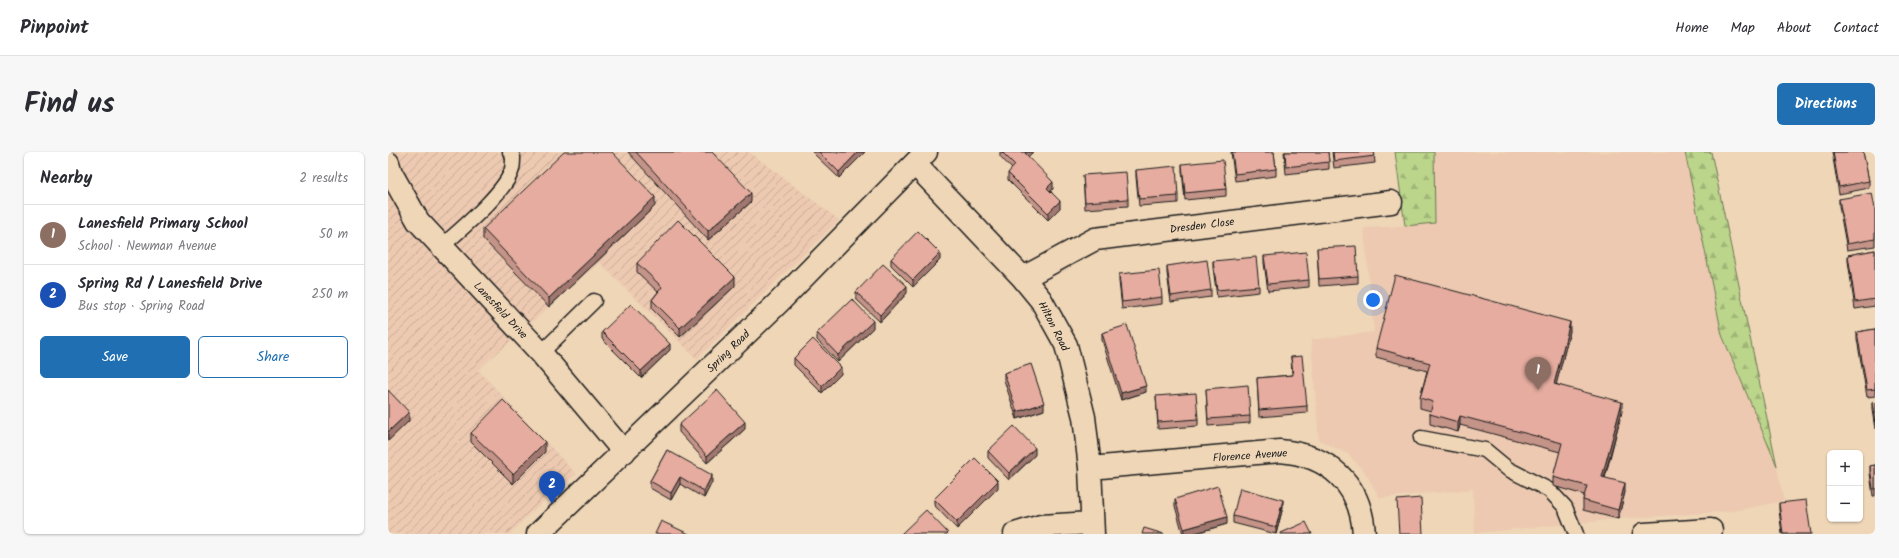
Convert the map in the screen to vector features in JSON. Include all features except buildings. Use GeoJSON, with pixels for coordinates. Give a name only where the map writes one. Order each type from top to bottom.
{"type":"FeatureCollection","features":[{"type":"Feature","properties":{"kind":"street","name":"Hilton Road"},"geometry":{"type":"LineString","coordinates":[[920,158],[1041,300],[1066,345],[1084,417],[1090,468],[1092,528]]}},
{"type":"Feature","properties":{"kind":"street","name":"Spring Road"},"geometry":{"type":"LineString","coordinates":[[538,534],[779,302],[920,158]]}},
{"type":"Feature","properties":{"kind":"street","name":"Lanesfield Drive"},"geometry":{"type":"LineString","coordinates":[[388,163],[391,173],[418,221],[541,353],[624,452]]}},
{"type":"Feature","properties":{"kind":"street","name":"Dresden Close"},"geometry":{"type":"LineString","coordinates":[[1023,278],[1095,239],[1390,202]]}},
{"type":"Feature","properties":{"kind":"street","name":"Florence Avenue"},"geometry":{"type":"LineString","coordinates":[[1090,468],[1280,452],[1300,453],[1318,460],[1335,470],[1346,483],[1355,497],[1364,534]]}},
{"type":"Feature","properties":{"kind":"street"},"geometry":{"type":"LineString","coordinates":[[1015,534],[1041,526],[1092,528]]}},
{"type":"Feature","properties":{"kind":"street"},"geometry":{"type":"LineString","coordinates":[[1644,534],[1711,530]]}},
{"type":"Feature","properties":{"kind":"lane"},"geometry":{"type":"LineString","coordinates":[[442,246],[479,212],[504,184],[512,170],[513,156],[510,152]]}},
{"type":"Feature","properties":{"kind":"lane"},"geometry":{"type":"LineString","coordinates":[[541,353],[594,301]]}},
{"type":"Feature","properties":{"kind":"lane"},"geometry":{"type":"LineString","coordinates":[[1421,438],[1485,450],[1508,469],[1549,490],[1565,506],[1576,534]]}},
{"type":"Feature","properties":{"kind":"shaded area"},"geometry":{"type":"Polygon","coordinates":[[[388,152],[749,152],[839,220],[697,359],[599,262],[478,370],[576,474],[530,513],[510,534],[388,534],[388,152]]]}},
{"type":"Feature","properties":{"kind":"shaded area"},"geometry":{"type":"Polygon","coordinates":[[[1395,152],[1711,152],[1784,501],[1733,511],[1618,519],[1475,533],[1473,489],[1380,498],[1365,472],[1348,454],[1319,440],[1311,340],[1374,332],[1364,228],[1405,226],[1395,152]]]}},
{"type":"Feature","properties":{"kind":"green space"},"geometry":{"type":"Polygon","coordinates":[[[1395,152],[1434,152],[1435,223],[1405,226],[1395,152]]]}},
{"type":"Feature","properties":{"kind":"green space"},"geometry":{"type":"Polygon","coordinates":[[[1685,152],[1711,152],[1777,466],[1722,335],[1685,152]]]}},
{"type":"Feature","properties":{"kind":"place","name":"Lanesfield Primary School"},"geometry":{"type":"Point","coordinates":[1538,390]}},
{"type":"Feature","properties":{"kind":"place","name":"Spring Rd / Lanesfield Drive"},"geometry":{"type":"Point","coordinates":[552,504]}}]}
